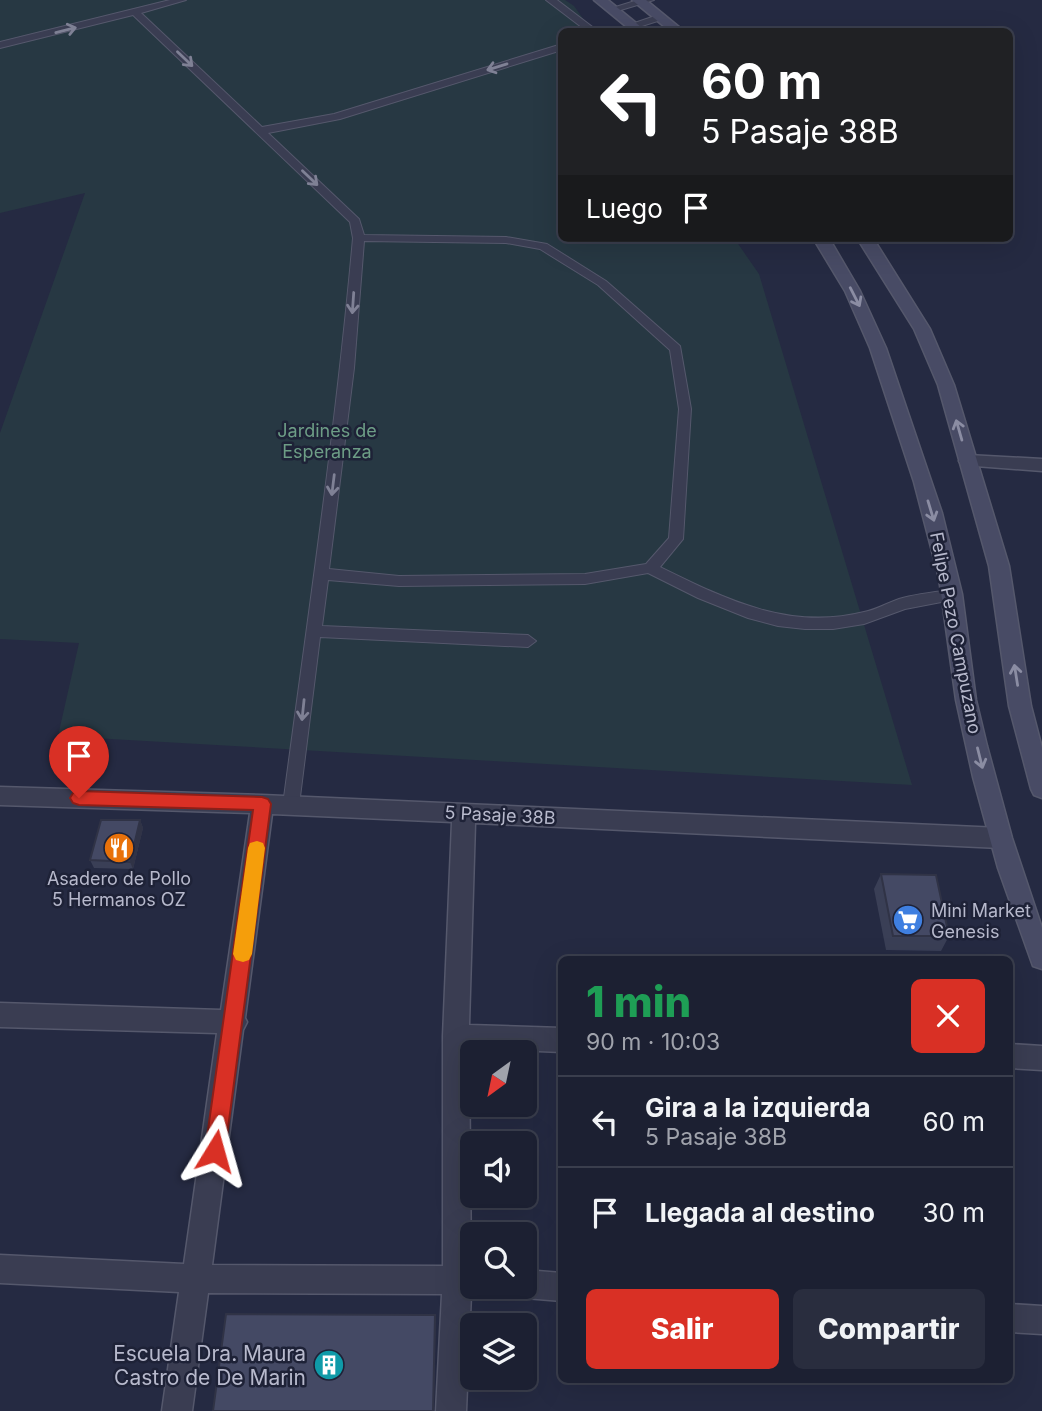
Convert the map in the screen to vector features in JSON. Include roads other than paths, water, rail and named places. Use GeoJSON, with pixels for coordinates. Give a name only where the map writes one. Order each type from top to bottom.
{"type":"FeatureCollection","features":[{"type":"Feature","properties":{"kind":"main road"},"geometry":{"type":"LineString","coordinates":[[600,0],[638,28]]}},
{"type":"Feature","properties":{"kind":"main road"},"geometry":{"type":"LineString","coordinates":[[642,1],[674,28]]}},
{"type":"Feature","properties":{"kind":"main road","name":"Felipe Pezo Campuzano"},"geometry":{"type":"LineString","coordinates":[[824,242],[869,325],[910,440],[940,540],[952,595],[968,712],[1000,838],[1042,958]]}},
{"type":"Feature","properties":{"kind":"main road"},"geometry":{"type":"LineString","coordinates":[[868,242],[922,329],[946,385],[999,566],[1020,706],[1042,789]]}},
{"type":"Feature","properties":{"kind":"street"},"geometry":{"type":"LineString","coordinates":[[968,461],[1042,465]]}},
{"type":"Feature","properties":{"kind":"street","name":"5 Pasaje 38B"},"geometry":{"type":"LineString","coordinates":[[0,796],[291,805],[1000,838]]}},
{"type":"Feature","properties":{"kind":"street"},"geometry":{"type":"LineString","coordinates":[[177,1411],[234,1022],[262,804]]}},
{"type":"Feature","properties":{"kind":"street"},"geometry":{"type":"LineString","coordinates":[[463,1222],[456,1036],[464,814]]}},
{"type":"Feature","properties":{"kind":"street"},"geometry":{"type":"LineString","coordinates":[[0,1015],[234,1022]]}},
{"type":"Feature","properties":{"kind":"street"},"geometry":{"type":"LineString","coordinates":[[456,1036],[558,1040]]}},
{"type":"Feature","properties":{"kind":"street"},"geometry":{"type":"LineString","coordinates":[[1013,1056],[1042,1058]]}},
{"type":"Feature","properties":{"kind":"street"},"geometry":{"type":"LineString","coordinates":[[0,1269],[196,1279],[460,1280]]}},
{"type":"Feature","properties":{"kind":"street"},"geometry":{"type":"LineString","coordinates":[[537,1285],[558,1287]]}},
{"type":"Feature","properties":{"kind":"street"},"geometry":{"type":"LineString","coordinates":[[451,1411],[463,1299]]}},
{"type":"Feature","properties":{"kind":"street"},"geometry":{"type":"LineString","coordinates":[[1013,1318],[1042,1320]]}},
{"type":"Feature","properties":{"kind":"lane"},"geometry":{"type":"LineString","coordinates":[[1,46],[181,0]]}},
{"type":"Feature","properties":{"kind":"lane"},"geometry":{"type":"LineString","coordinates":[[551,0],[590,28]]}},
{"type":"Feature","properties":{"kind":"lane"},"geometry":{"type":"LineString","coordinates":[[614,9],[642,1]]}},
{"type":"Feature","properties":{"kind":"lane"},"geometry":{"type":"LineString","coordinates":[[135,12],[355,221],[359,237],[348,368],[291,805]]}},
{"type":"Feature","properties":{"kind":"lane"},"geometry":{"type":"LineString","coordinates":[[638,28],[661,18]]}},
{"type":"Feature","properties":{"kind":"lane"},"geometry":{"type":"LineString","coordinates":[[260,131],[336,117],[558,48]]}},
{"type":"Feature","properties":{"kind":"lane"},"geometry":{"type":"LineString","coordinates":[[359,237],[506,240],[543,246],[602,283],[676,349],[685,409],[676,539],[650,568]]}},
{"type":"Feature","properties":{"kind":"lane"},"geometry":{"type":"LineString","coordinates":[[322,574],[399,581],[585,579],[650,568],[716,601],[772,622],[812,626],[865,618],[909,602],[952,595]]}},
{"type":"Feature","properties":{"kind":"lane"},"geometry":{"type":"LineString","coordinates":[[312,631],[528,641]]}},
{"type":"Feature","properties":{"kind":"place","name":"Asadero de Pollo 5 Hermanos OZ"},"geometry":{"type":"Point","coordinates":[119,848]}},
{"type":"Feature","properties":{"kind":"place","name":"Mini Market Genesis"},"geometry":{"type":"Point","coordinates":[908,920]}},
{"type":"Feature","properties":{"kind":"place","name":"Escuela Dra. Maura Castro de De Marin"},"geometry":{"type":"Point","coordinates":[329,1365]}},
{"type":"Feature","properties":{"kind":"park label","name":"Jardines de Esperanza"},"geometry":{"type":"Point","coordinates":[327,440]}}]}
